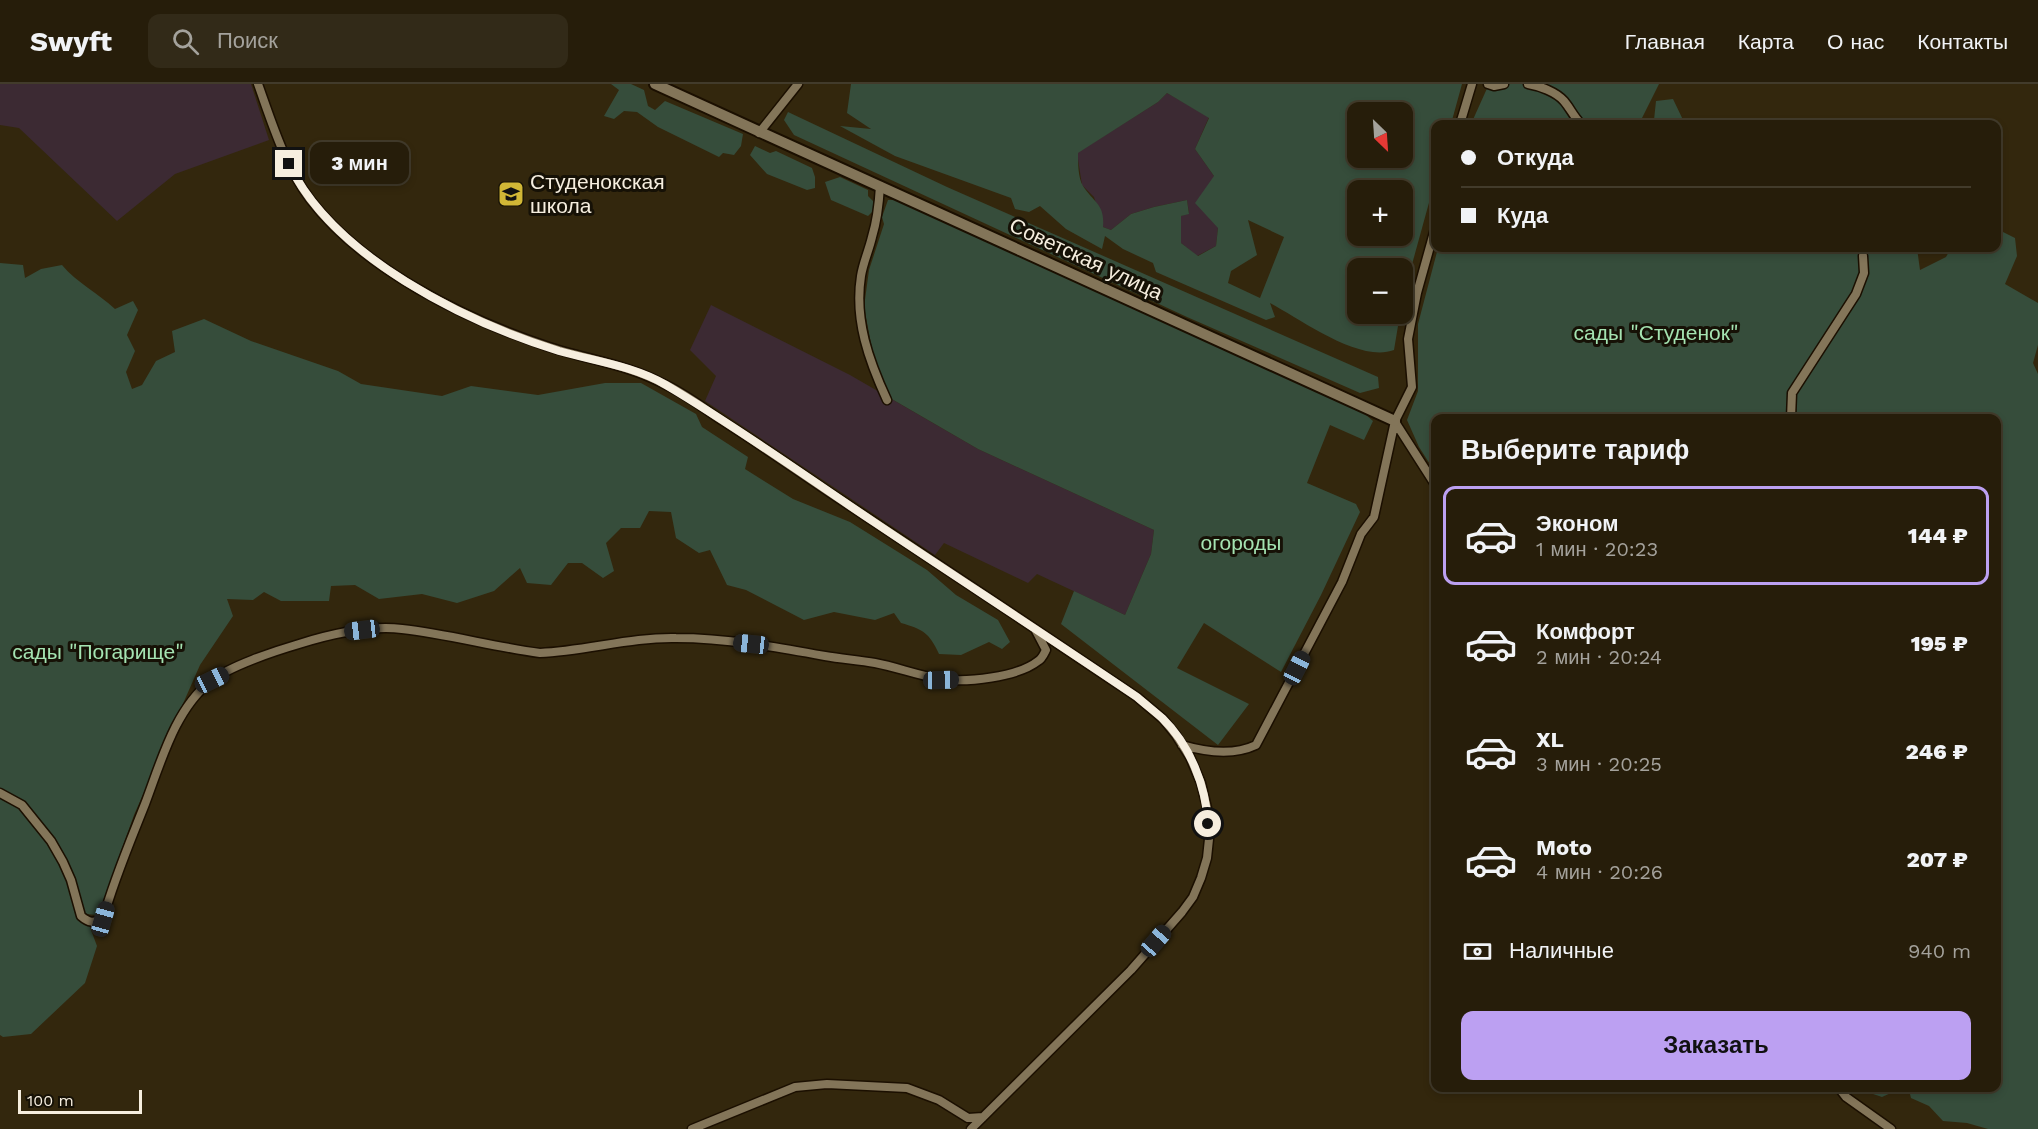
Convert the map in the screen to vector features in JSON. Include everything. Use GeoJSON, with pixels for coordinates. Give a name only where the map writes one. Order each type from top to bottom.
{"type":"FeatureCollection","features":[{"type":"Feature","properties":{"kind":"street"},"geometry":{"type":"LineString","coordinates":[[258,84],[284,153],[294,175],[309,198],[335,227],[378,263],[459,311],[510,334],[560,351],[632,370],[662,382],[1137,697],[1163,719],[1182,745],[1201,783],[1207,808],[1209,838],[1207,858],[1193,897],[1131,970],[971,1129]]}},
{"type":"Feature","properties":{"kind":"street","name":"Советская улица"},"geometry":{"type":"LineString","coordinates":[[655,84],[1395,421]]}},
{"type":"Feature","properties":{"kind":"street"},"geometry":{"type":"LineString","coordinates":[[759,132],[798,84]]}},
{"type":"Feature","properties":{"kind":"street"},"geometry":{"type":"LineString","coordinates":[[1461,120],[1472,84]]}},
{"type":"Feature","properties":{"kind":"street"},"geometry":{"type":"LineString","coordinates":[[1488,84],[1504,84]]}},
{"type":"Feature","properties":{"kind":"street"},"geometry":{"type":"LineString","coordinates":[[1528,84],[1540,86],[1563,100],[1577,120]]}},
{"type":"Feature","properties":{"kind":"street"},"geometry":{"type":"LineString","coordinates":[[1570,120],[1571,113]]}},
{"type":"Feature","properties":{"kind":"street"},"geometry":{"type":"LineString","coordinates":[[880,186],[873,234],[861,276],[859,310],[863,336],[875,374],[887,400]]}},
{"type":"Feature","properties":{"kind":"street"},"geometry":{"type":"LineString","coordinates":[[1182,745],[1203,751],[1244,750],[1256,745],[1342,582],[1361,534],[1374,517],[1395,421],[1412,387],[1408,339],[1417,293],[1431,243]]}},
{"type":"Feature","properties":{"kind":"street"},"geometry":{"type":"LineString","coordinates":[[1791,414],[1792,393],[1856,294],[1864,273],[1863,256]]}},
{"type":"Feature","properties":{"kind":"street"},"geometry":{"type":"LineString","coordinates":[[1395,421],[1431,478]]}},
{"type":"Feature","properties":{"kind":"street"},"geometry":{"type":"LineString","coordinates":[[0,793],[22,805],[39,824],[63,862],[81,916],[87,922],[95,923],[103,919],[122,859],[172,732],[197,695],[212,680],[221,675],[303,642],[347,632],[400,628],[540,653],[675,638],[751,644],[854,659],[900,668],[941,680],[1001,675],[1039,661],[1046,650],[1034,628]]}},
{"type":"Feature","properties":{"kind":"street"},"geometry":{"type":"LineString","coordinates":[[692,1129],[795,1087],[827,1084],[907,1088],[939,1100],[968,1118],[983,1117]]}},
{"type":"Feature","properties":{"kind":"street"},"geometry":{"type":"LineString","coordinates":[[1842,1092],[1891,1129]]}},
{"type":"Feature","properties":{"kind":"shaded area"},"geometry":{"type":"Polygon","coordinates":[[[0,84],[251,84],[269,140],[175,174],[117,221],[19,128],[0,125],[0,84]]]}},
{"type":"Feature","properties":{"kind":"shaded area"},"geometry":{"type":"Polygon","coordinates":[[[1167,93],[1209,117],[1195,149],[1214,176],[1218,228],[1216,246],[1197,256],[1181,243],[1181,216],[1189,213],[1187,200],[1131,214],[1111,230],[1103,227],[1094,197],[1082,185],[1077,153],[1158,102],[1167,93]]]}},
{"type":"Feature","properties":{"kind":"shaded area"},"geometry":{"type":"Polygon","coordinates":[[[711,305],[850,375],[978,449],[1154,530],[1151,554],[1125,615],[1037,574],[1028,583],[944,543],[935,555],[705,401],[716,376],[690,350],[711,305]]]}},
{"type":"Feature","properties":{"kind":"green space"},"geometry":{"type":"Polygon","coordinates":[[[611,84],[631,84],[644,90],[648,106],[655,110],[665,101],[743,134],[741,146],[734,155],[723,153],[719,157],[658,127],[637,112],[624,111],[614,119],[604,116],[619,90],[611,84]]]}},
{"type":"Feature","properties":{"kind":"green space"},"geometry":{"type":"Polygon","coordinates":[[[851,84],[1462,84],[1452,120],[1431,120],[1431,196],[1413,261],[1413,258],[1347,258],[1347,324],[1398,324],[1394,350],[1380,352],[1364,351],[1331,338],[1270,303],[1275,317],[1266,320],[1156,272],[1153,263],[1123,249],[1105,236],[1102,249],[1066,229],[1040,206],[1029,212],[1015,209],[1011,198],[895,156],[840,126],[871,129],[847,113],[851,84]],[[1167,93],[1158,102],[1078,153],[1080,179],[1100,208],[1103,227],[1111,230],[1131,214],[1187,200],[1189,214],[1181,216],[1181,243],[1198,256],[1216,246],[1218,228],[1195,203],[1214,176],[1195,149],[1209,118],[1167,93]],[[1248,220],[1257,255],[1231,271],[1228,283],[1260,298],[1284,237],[1248,220]]]}},
{"type":"Feature","properties":{"kind":"green space"},"geometry":{"type":"Polygon","coordinates":[[[1489,84],[1659,84],[1641,120],[1473,120],[1489,84]]]}},
{"type":"Feature","properties":{"kind":"green space"},"geometry":{"type":"Polygon","coordinates":[[[1673,99],[1683,120],[1654,120],[1656,101],[1673,99]]]}},
{"type":"Feature","properties":{"kind":"green space"},"geometry":{"type":"Polygon","coordinates":[[[788,112],[947,187],[1378,377],[1379,388],[1360,393],[1187,317],[794,135],[784,120],[788,112]]]}},
{"type":"Feature","properties":{"kind":"green space"},"geometry":{"type":"Polygon","coordinates":[[[755,146],[770,153],[776,151],[812,168],[815,188],[807,190],[767,174],[750,155],[755,146]]]}},
{"type":"Feature","properties":{"kind":"green space"},"geometry":{"type":"Polygon","coordinates":[[[840,177],[868,190],[868,196],[873,201],[873,211],[868,216],[831,200],[825,182],[840,177]]]}},
{"type":"Feature","properties":{"kind":"green space","name":"огороды"},"geometry":{"type":"Polygon","coordinates":[[[888,200],[897,200],[1365,414],[1373,421],[1364,440],[1330,425],[1307,483],[1356,504],[1360,512],[1281,672],[1204,623],[1177,668],[1249,704],[1218,745],[1061,624],[1074,591],[1125,615],[1151,554],[1154,530],[978,449],[890,398],[873,354],[864,307],[869,270],[884,224],[882,217],[888,200]]]}},
{"type":"Feature","properties":{"kind":"green space","name":"сады \"Студенок\""},"geometry":{"type":"Polygon","coordinates":[[[2001,231],[2015,238],[2017,256],[2005,284],[2038,303],[2038,345],[2033,363],[2038,374],[2038,1129],[1988,1129],[1967,1123],[1943,1121],[1929,1106],[1911,1098],[1910,1092],[2001,1092],[2001,414],[1431,414],[1431,466],[1419,447],[1407,420],[1418,391],[1418,324],[1437,252],[1918,252],[1920,270],[1946,257],[1949,252],[2001,252],[2001,231]]]}},
{"type":"Feature","properties":{"kind":"green space","name":"сады \"Погарище\""},"geometry":{"type":"Polygon","coordinates":[[[0,263],[23,265],[25,278],[41,269],[62,265],[115,309],[133,301],[138,310],[127,335],[135,351],[126,372],[132,389],[142,385],[156,361],[175,352],[172,331],[204,319],[251,341],[338,371],[361,384],[442,396],[471,386],[538,395],[605,383],[641,383],[696,414],[702,427],[748,457],[745,469],[793,499],[850,522],[927,570],[956,595],[998,620],[1010,642],[1002,649],[989,642],[961,655],[939,654],[924,632],[901,623],[894,613],[875,620],[834,612],[804,620],[746,590],[727,585],[710,550],[699,553],[676,538],[671,512],[649,511],[640,528],[621,528],[606,543],[614,571],[603,578],[582,563],[568,563],[551,585],[527,583],[520,568],[494,591],[457,603],[422,594],[379,599],[355,585],[331,586],[329,601],[281,601],[264,592],[253,600],[227,599],[233,616],[200,665],[134,815],[98,915],[85,914],[97,946],[85,983],[31,1034],[3,1037],[0,1035],[0,263]]]}},
{"type":"Feature","properties":{"kind":"green space"},"geometry":{"type":"Polygon","coordinates":[[[1869,1092],[1893,1092],[1882,1097],[1869,1092]]]}},
{"type":"Feature","properties":{"kind":"place","name":"Студенокская школа"},"geometry":{"type":"Point","coordinates":[511,194]}},
{"type":"Feature","properties":{"kind":"route"},"geometry":{"type":"LineString","coordinates":[[289,164],[309,198],[328,220],[378,263],[459,311],[510,334],[560,351],[632,370],[662,382],[1137,697],[1163,719],[1190,757],[1201,783],[1208,824]]}}]}
